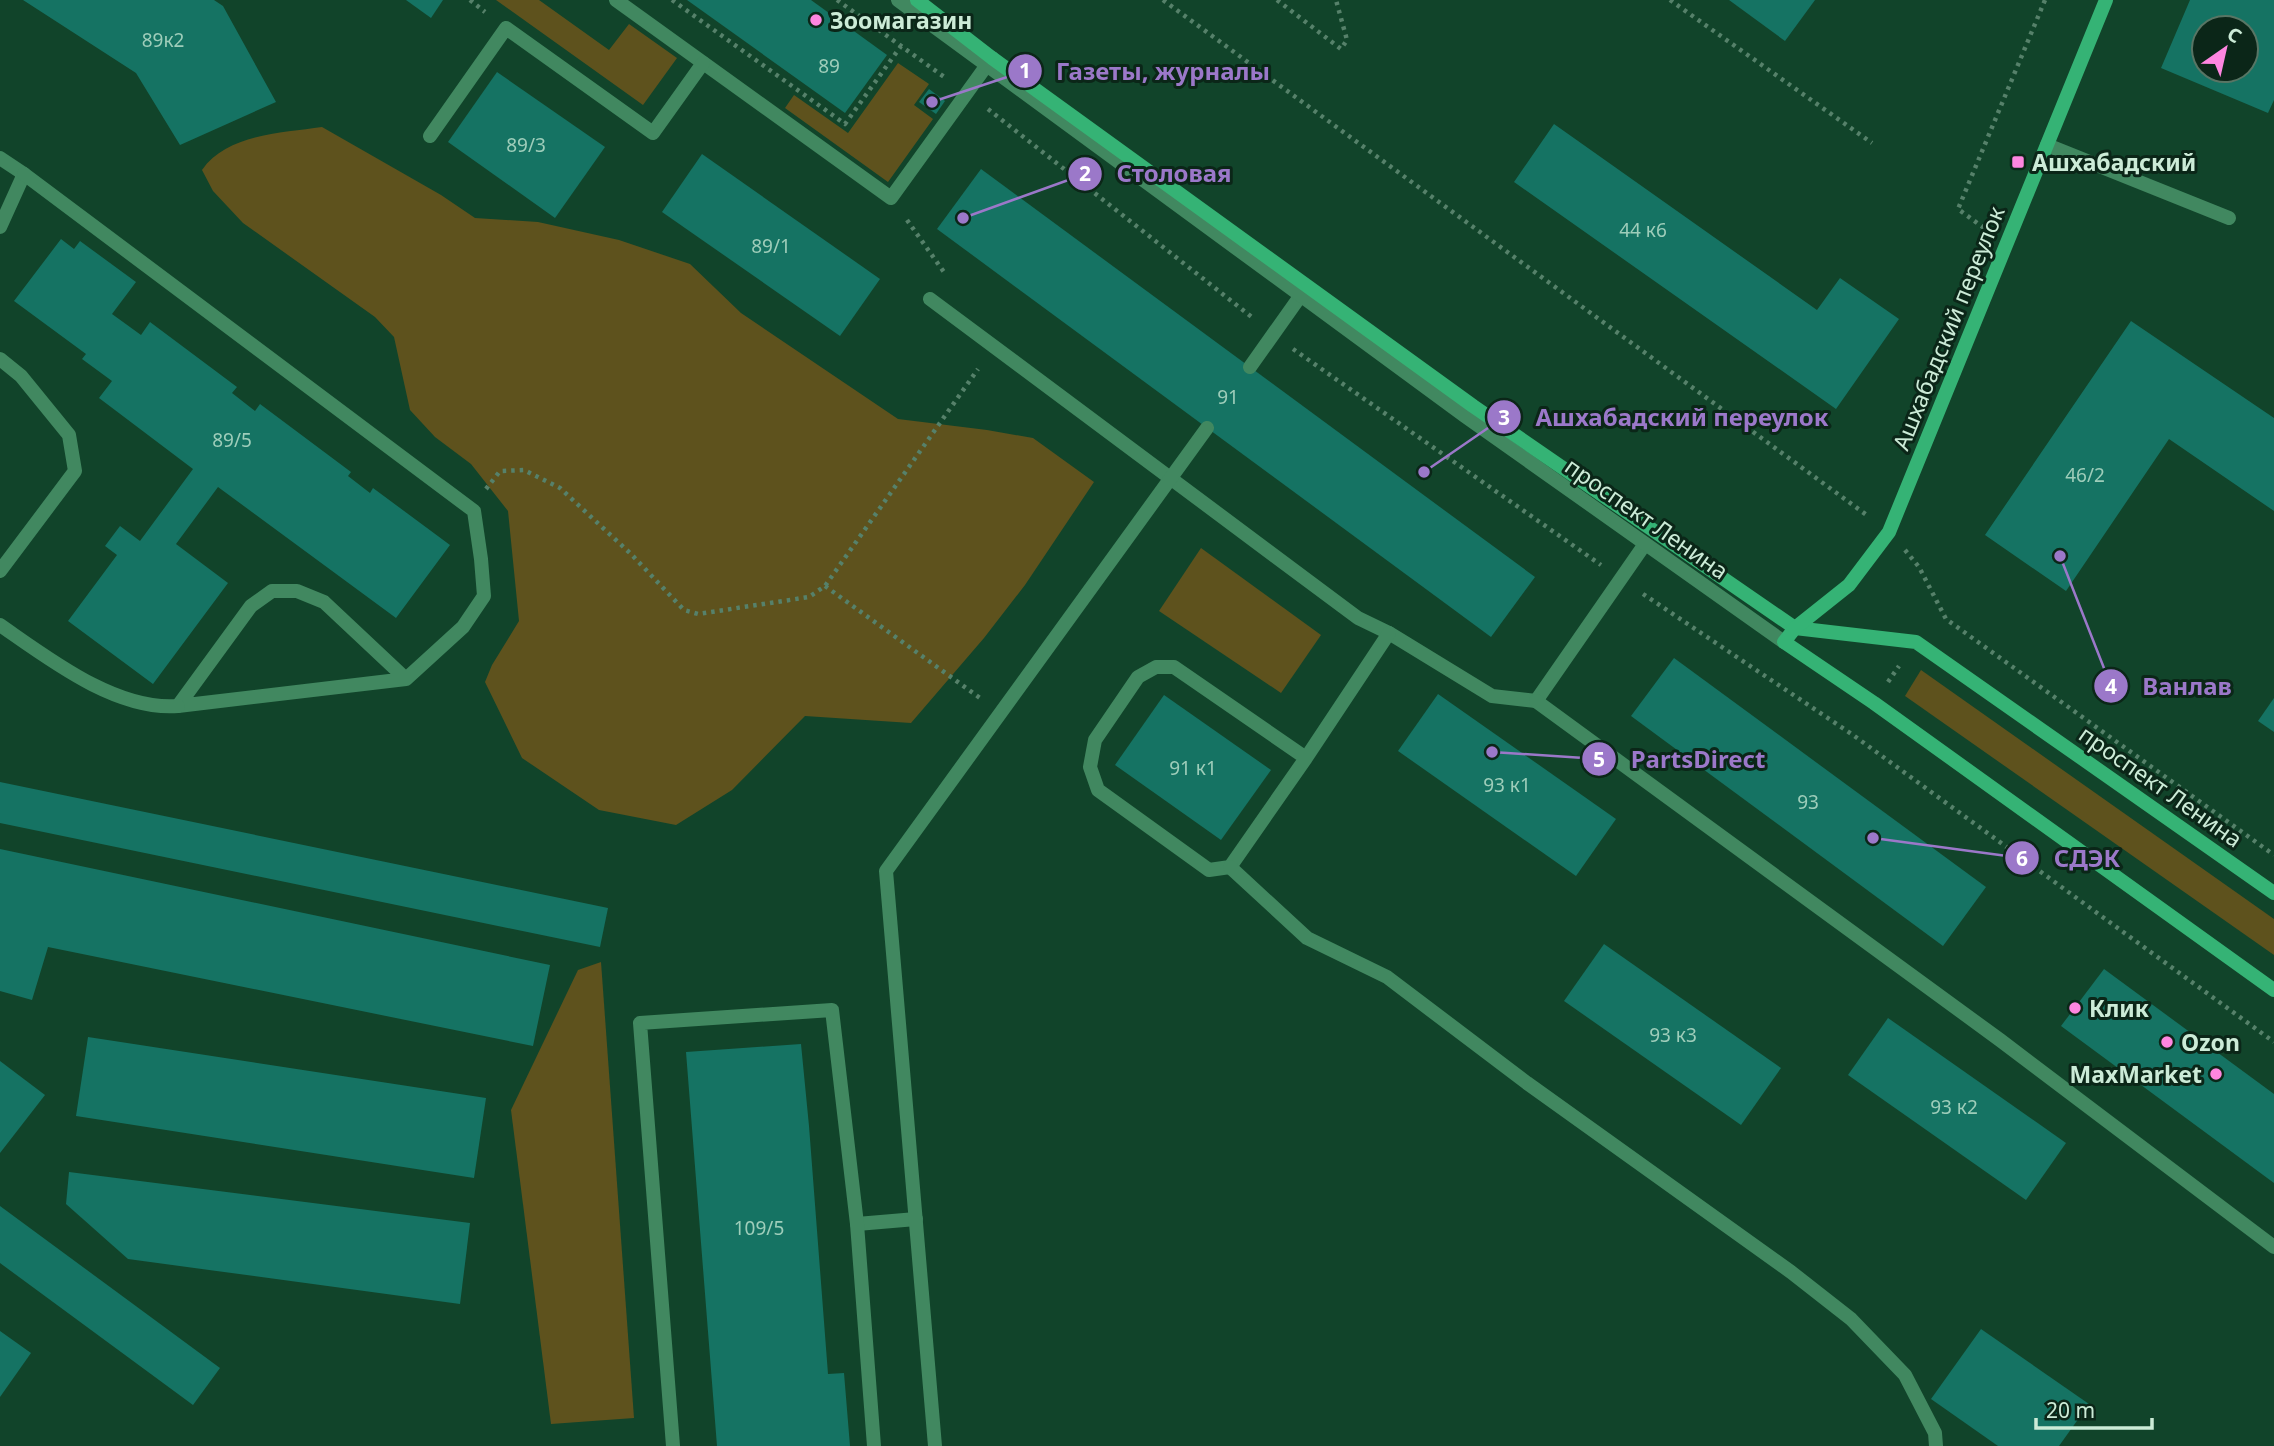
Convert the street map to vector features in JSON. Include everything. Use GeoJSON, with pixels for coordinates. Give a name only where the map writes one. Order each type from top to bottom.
{"type":"FeatureCollection","features":[{"type":"Feature","properties":{"kind":"main road"},"geometry":{"type":"LineString","coordinates":[[917,0],[989,62],[1304,291],[1795,628]]}},
{"type":"Feature","properties":{"kind":"main road","name":"Ашхабадский переулок"},"geometry":{"type":"LineString","coordinates":[[1784,642],[1795,628],[1849,585],[1889,532],[2106,0]]}},
{"type":"Feature","properties":{"kind":"main road","name":"проспект Ленина"},"geometry":{"type":"LineString","coordinates":[[1795,628],[1916,642],[2274,893]]}},
{"type":"Feature","properties":{"kind":"main road","name":"проспект Ленина"},"geometry":{"type":"LineString","coordinates":[[1784,642],[1874,703],[2274,990]]}},
{"type":"Feature","properties":{"kind":"street"},"geometry":{"type":"LineString","coordinates":[[616,0],[891,198],[989,62],[898,0]]}},
{"type":"Feature","properties":{"kind":"street"},"geometry":{"type":"LineString","coordinates":[[430,136],[506,28],[653,133],[703,63]]}},
{"type":"Feature","properties":{"kind":"street"},"geometry":{"type":"LineString","coordinates":[[2047,145],[2229,218]]}},
{"type":"Feature","properties":{"kind":"street"},"geometry":{"type":"LineString","coordinates":[[0,158],[474,511],[484,596],[463,627],[406,679],[158,708],[71,674],[0,625]]}},
{"type":"Feature","properties":{"kind":"street"},"geometry":{"type":"LineString","coordinates":[[0,227],[24,174]]}},
{"type":"Feature","properties":{"kind":"street"},"geometry":{"type":"LineString","coordinates":[[1250,367],[1304,291]]}},
{"type":"Feature","properties":{"kind":"street","name":"проспект Ленина"},"geometry":{"type":"LineString","coordinates":[[1304,291],[1645,544],[1784,642]]}},
{"type":"Feature","properties":{"kind":"street"},"geometry":{"type":"LineString","coordinates":[[930,299],[1358,618],[1390,634],[1492,696],[1536,701],[2000,1040],[2274,1247]]}},
{"type":"Feature","properties":{"kind":"street"},"geometry":{"type":"LineString","coordinates":[[0,359],[21,376],[69,435],[75,471],[0,571]]}},
{"type":"Feature","properties":{"kind":"street"},"geometry":{"type":"LineString","coordinates":[[935,1446],[886,871],[1207,428]]}},
{"type":"Feature","properties":{"kind":"street"},"geometry":{"type":"LineString","coordinates":[[1536,701],[1645,544]]}},
{"type":"Feature","properties":{"kind":"street"},"geometry":{"type":"LineString","coordinates":[[178,706],[251,606],[272,592],[297,591],[324,602],[406,679]]}},
{"type":"Feature","properties":{"kind":"street"},"geometry":{"type":"LineString","coordinates":[[1306,758],[1174,667],[1156,667],[1138,677],[1095,740],[1090,767],[1098,790],[1209,870],[1230,867],[1306,758],[1390,634]]}},
{"type":"Feature","properties":{"kind":"street"},"geometry":{"type":"LineString","coordinates":[[1230,867],[1307,938],[1387,977],[1527,1083],[1791,1272],[1851,1319],[1905,1376],[1935,1433],[1936,1446]]}},
{"type":"Feature","properties":{"kind":"street"},"geometry":{"type":"LineString","coordinates":[[673,1446],[640,1023],[832,1010],[857,1224],[874,1446]]}},
{"type":"Feature","properties":{"kind":"street"},"geometry":{"type":"LineString","coordinates":[[857,1224],[916,1219]]}},
{"type":"Feature","properties":{"kind":"path"},"geometry":{"type":"LineString","coordinates":[[672,0],[845,124],[901,46]]}},
{"type":"Feature","properties":{"kind":"path"},"geometry":{"type":"LineString","coordinates":[[837,0],[967,93],[1273,334],[1620,579],[1853,735],[2274,1042]]}},
{"type":"Feature","properties":{"kind":"path"},"geometry":{"type":"LineString","coordinates":[[1163,0],[1889,532],[1919,567],[1946,619],[2274,855]]}},
{"type":"Feature","properties":{"kind":"path"},"geometry":{"type":"LineString","coordinates":[[1277,0],[1342,50],[1347,40],[1336,0]]}},
{"type":"Feature","properties":{"kind":"path"},"geometry":{"type":"LineString","coordinates":[[1670,0],[1872,143]]}},
{"type":"Feature","properties":{"kind":"path"},"geometry":{"type":"LineString","coordinates":[[1958,209],[2045,0]]}},
{"type":"Feature","properties":{"kind":"path"},"geometry":{"type":"LineString","coordinates":[[891,198],[946,276],[930,299]]}},
{"type":"Feature","properties":{"kind":"path"},"geometry":{"type":"LineString","coordinates":[[500,471],[524,470],[560,488],[631,554],[684,610],[698,614],[808,597],[825,586],[994,347]]}},
{"type":"Feature","properties":{"kind":"path"},"geometry":{"type":"LineString","coordinates":[[825,586],[988,704]]}},
{"type":"Feature","properties":{"kind":"path"},"geometry":{"type":"LineString","coordinates":[[1853,735],[1916,642],[1946,619]]}},
{"type":"Feature","properties":{"kind":"shaded area"},"geometry":{"type":"Polygon","coordinates":[[[496,0],[539,0],[609,50],[629,24],[677,58],[643,105],[496,0]]]}},
{"type":"Feature","properties":{"kind":"shaded area"},"geometry":{"type":"Polygon","coordinates":[[[898,63],[929,84],[914,105],[933,119],[888,182],[785,108],[794,95],[848,133],[898,63]]]}},
{"type":"Feature","properties":{"kind":"shaded area"},"geometry":{"type":"Polygon","coordinates":[[[322,127],[441,195],[475,218],[538,222],[619,240],[690,264],[741,313],[898,419],[1033,438],[1094,482],[1025,585],[984,638],[911,723],[805,716],[732,790],[676,825],[599,810],[522,758],[485,682],[492,665],[519,621],[508,511],[471,464],[435,437],[410,410],[394,337],[375,317],[243,223],[213,191],[202,170],[213,158],[240,142],[322,127]]]}},
{"type":"Feature","properties":{"kind":"shaded area"},"geometry":{"type":"Polygon","coordinates":[[[1201,548],[1321,635],[1281,693],[1159,611],[1201,548]]]}},
{"type":"Feature","properties":{"kind":"shaded area"},"geometry":{"type":"Polygon","coordinates":[[[1921,670],[2274,919],[2274,955],[1905,696],[1921,670]]]}},
{"type":"Feature","properties":{"kind":"shaded area"},"geometry":{"type":"Polygon","coordinates":[[[601,962],[634,1418],[551,1424],[511,1110],[578,970],[601,962]]]}},
{"type":"Feature","properties":{"kind":"building"},"geometry":{"type":"Polygon","coordinates":[[[23,0],[214,0],[223,6],[276,102],[180,145],[136,73],[23,0]]]}},
{"type":"Feature","properties":{"kind":"building"},"geometry":{"type":"Polygon","coordinates":[[[406,0],[443,0],[431,18],[406,0]]]}},
{"type":"Feature","properties":{"kind":"building"},"geometry":{"type":"Polygon","coordinates":[[[687,0],[811,0],[887,55],[845,113],[687,0]]]}},
{"type":"Feature","properties":{"kind":"building"},"geometry":{"type":"Polygon","coordinates":[[[1729,0],[1815,0],[1785,41],[1729,0]]]}},
{"type":"Feature","properties":{"kind":"building"},"geometry":{"type":"Polygon","coordinates":[[[2190,0],[2274,0],[2274,100],[2268,113],[2199,84],[2260,84],[2260,14],[2190,14],[2190,80],[2161,68],[2190,0]]]}},
{"type":"Feature","properties":{"kind":"building"},"geometry":{"type":"Polygon","coordinates":[[[497,72],[605,147],[555,218],[448,142],[497,72]]]}},
{"type":"Feature","properties":{"kind":"building"},"geometry":{"type":"Polygon","coordinates":[[[929,89],[945,101],[936,114],[919,102],[929,89]]]}},
{"type":"Feature","properties":{"kind":"building"},"geometry":{"type":"Polygon","coordinates":[[[1554,124],[1817,310],[1840,278],[1899,319],[1836,409],[1514,182],[1554,124]]]}},
{"type":"Feature","properties":{"kind":"building"},"geometry":{"type":"Polygon","coordinates":[[[702,154],[880,279],[840,336],[662,212],[702,154]]]}},
{"type":"Feature","properties":{"kind":"building"},"geometry":{"type":"Polygon","coordinates":[[[981,169],[1535,577],[1491,637],[937,229],[981,169]]]}},
{"type":"Feature","properties":{"kind":"building"},"geometry":{"type":"Polygon","coordinates":[[[61,239],[74,249],[80,241],[136,282],[112,314],[141,335],[150,322],[237,387],[232,393],[255,411],[260,404],[351,472],[348,476],[370,493],[373,488],[450,545],[396,618],[218,487],[176,544],[228,583],[153,684],[68,621],[117,555],[105,546],[120,526],[140,541],[193,469],[99,398],[112,381],[82,359],[86,354],[14,301],[61,239]]]}},
{"type":"Feature","properties":{"kind":"building"},"geometry":{"type":"Polygon","coordinates":[[[2131,321],[2274,418],[2274,511],[2169,439],[2066,591],[1985,535],[2131,321]]]}},
{"type":"Feature","properties":{"kind":"building"},"geometry":{"type":"Polygon","coordinates":[[[1674,658],[1986,887],[1943,946],[1631,716],[1674,658]]]}},
{"type":"Feature","properties":{"kind":"building"},"geometry":{"type":"Polygon","coordinates":[[[1438,694],[1616,819],[1576,876],[1398,751],[1438,694]]]}},
{"type":"Feature","properties":{"kind":"building"},"geometry":{"type":"Polygon","coordinates":[[[1164,695],[1271,770],[1221,840],[1115,765],[1164,695]]]}},
{"type":"Feature","properties":{"kind":"building"},"geometry":{"type":"Polygon","coordinates":[[[2274,698],[2274,732],[2258,721],[2274,698]]]}},
{"type":"Feature","properties":{"kind":"building"},"geometry":{"type":"Polygon","coordinates":[[[0,782],[608,908],[600,947],[0,823],[0,782]]]}},
{"type":"Feature","properties":{"kind":"building"},"geometry":{"type":"Polygon","coordinates":[[[0,849],[550,965],[533,1046],[48,947],[32,1000],[0,991],[0,849]]]}},
{"type":"Feature","properties":{"kind":"building"},"geometry":{"type":"Polygon","coordinates":[[[1604,944],[1781,1068],[1741,1125],[1564,1001],[1604,944]]]}},
{"type":"Feature","properties":{"kind":"building"},"geometry":{"type":"Polygon","coordinates":[[[2104,969],[2274,1094],[2274,1183],[2061,1026],[2104,969]]]}},
{"type":"Feature","properties":{"kind":"building"},"geometry":{"type":"Polygon","coordinates":[[[1888,1018],[2066,1143],[2026,1200],[1848,1075],[1888,1018]]]}},
{"type":"Feature","properties":{"kind":"building"},"geometry":{"type":"Polygon","coordinates":[[[88,1037],[486,1098],[474,1178],[76,1116],[88,1037]]]}},
{"type":"Feature","properties":{"kind":"building"},"geometry":{"type":"Polygon","coordinates":[[[801,1044],[828,1374],[844,1373],[850,1446],[717,1446],[686,1052],[801,1044]]]}},
{"type":"Feature","properties":{"kind":"building"},"geometry":{"type":"Polygon","coordinates":[[[0,1061],[45,1095],[0,1153],[0,1061]]]}},
{"type":"Feature","properties":{"kind":"building"},"geometry":{"type":"Polygon","coordinates":[[[69,1172],[470,1223],[460,1304],[128,1259],[66,1204],[69,1172]]]}},
{"type":"Feature","properties":{"kind":"building"},"geometry":{"type":"Polygon","coordinates":[[[0,1206],[220,1368],[193,1405],[0,1263],[0,1206]]]}},
{"type":"Feature","properties":{"kind":"building"},"geometry":{"type":"Polygon","coordinates":[[[1981,1329],[2089,1404],[2059,1446],[1998,1446],[1931,1399],[1981,1329]]]}},
{"type":"Feature","properties":{"kind":"building"},"geometry":{"type":"Polygon","coordinates":[[[0,1331],[31,1353],[0,1397],[0,1331]]]}},
{"type":"Feature","properties":{"kind":"place","name":"Зоомагазин"},"geometry":{"type":"Point","coordinates":[816,20]}},
{"type":"Feature","properties":{"kind":"place","name":"Газеты, журналы"},"geometry":{"type":"Point","coordinates":[932,102]}},
{"type":"Feature","properties":{"kind":"place","name":"Ашхабадский"},"geometry":{"type":"Point","coordinates":[2018,162]}},
{"type":"Feature","properties":{"kind":"place","name":"Столовая"},"geometry":{"type":"Point","coordinates":[963,218]}},
{"type":"Feature","properties":{"kind":"place","name":"Ашхабадский переулок"},"geometry":{"type":"Point","coordinates":[1424,472]}},
{"type":"Feature","properties":{"kind":"place","name":"Ванлав"},"geometry":{"type":"Point","coordinates":[2060,556]}},
{"type":"Feature","properties":{"kind":"place","name":"PartsDirect"},"geometry":{"type":"Point","coordinates":[1492,752]}},
{"type":"Feature","properties":{"kind":"place","name":"СДЭК"},"geometry":{"type":"Point","coordinates":[1873,838]}},
{"type":"Feature","properties":{"kind":"place","name":"Клик"},"geometry":{"type":"Point","coordinates":[2075,1008]}},
{"type":"Feature","properties":{"kind":"place","name":"Ozon"},"geometry":{"type":"Point","coordinates":[2167,1042]}},
{"type":"Feature","properties":{"kind":"place","name":"MaxMarket"},"geometry":{"type":"Point","coordinates":[2216,1074]}}]}
